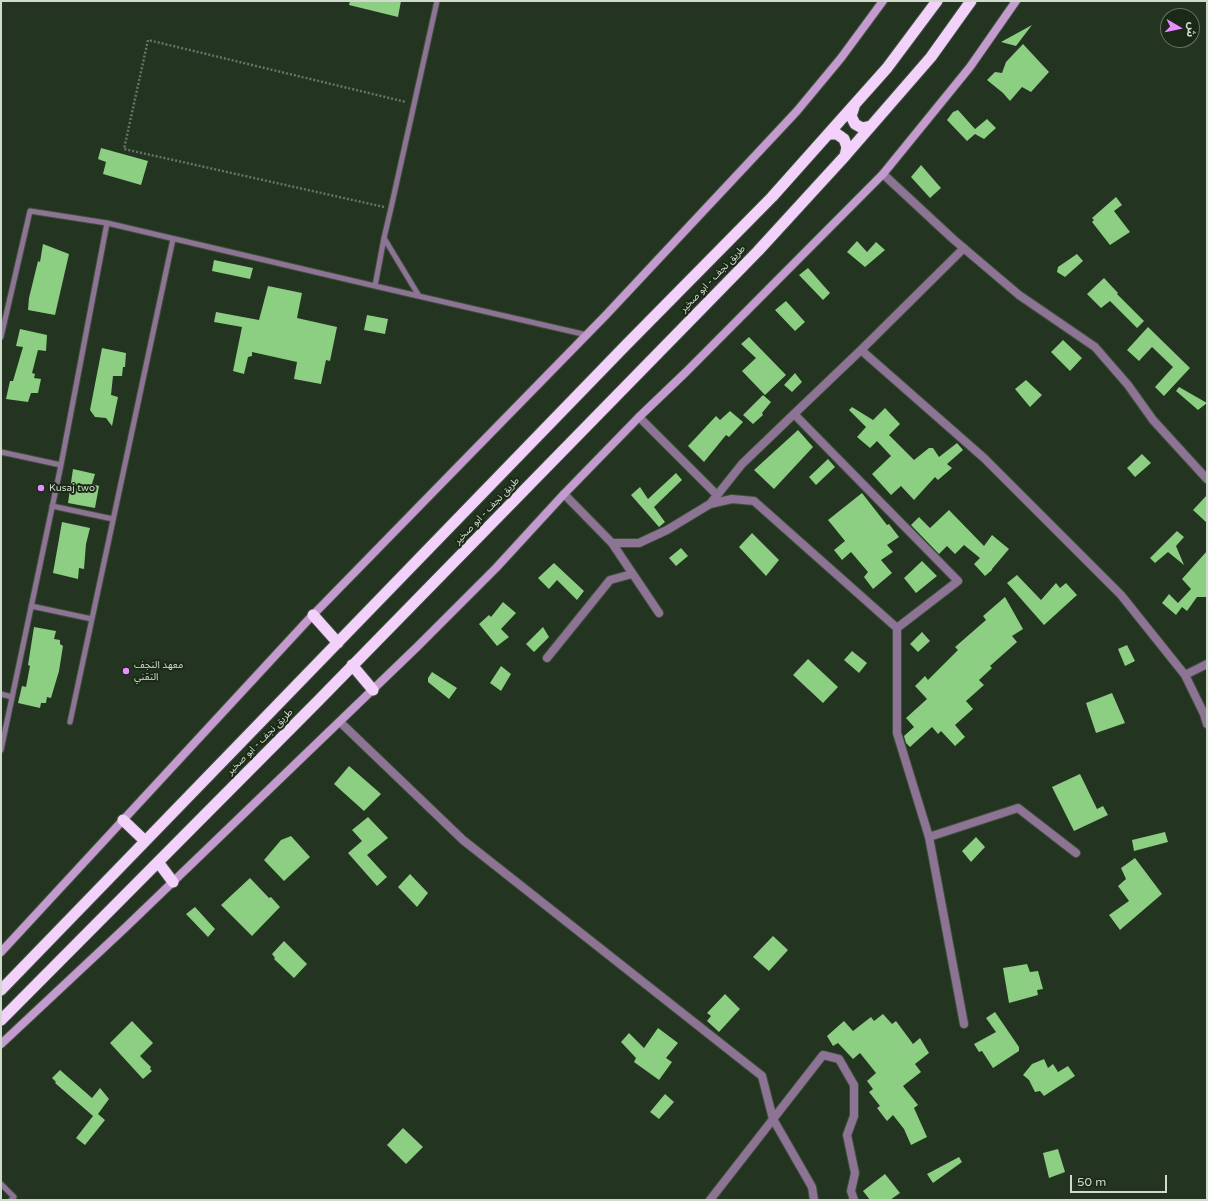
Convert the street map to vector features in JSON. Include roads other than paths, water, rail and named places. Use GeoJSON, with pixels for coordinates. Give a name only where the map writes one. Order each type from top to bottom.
{"type":"FeatureCollection","features":[{"type":"Feature","properties":{"kind":"highway","name":"طريق نجف - ابو صخير"},"geometry":{"type":"LineString","coordinates":[[1,990],[626,345],[772,197],[854,107],[887,68],[937,1]]}},
{"type":"Feature","properties":{"kind":"highway","name":"طريق نجف - ابو صخير"},"geometry":{"type":"LineString","coordinates":[[1,1020],[352,665],[752,256],[845,156],[931,56],[970,1]]}},
{"type":"Feature","properties":{"kind":"highway"},"geometry":{"type":"LineString","coordinates":[[854,107],[851,116],[855,124],[862,128],[871,126]]}},
{"type":"Feature","properties":{"kind":"highway"},"geometry":{"type":"LineString","coordinates":[[828,134],[837,134],[844,139],[847,147],[845,156]]}},
{"type":"Feature","properties":{"kind":"highway"},"geometry":{"type":"LineString","coordinates":[[313,616],[338,643]]}},
{"type":"Feature","properties":{"kind":"highway"},"geometry":{"type":"LineString","coordinates":[[352,665],[373,690]]}},
{"type":"Feature","properties":{"kind":"highway"},"geometry":{"type":"LineString","coordinates":[[123,820],[145,841]]}},
{"type":"Feature","properties":{"kind":"highway"},"geometry":{"type":"LineString","coordinates":[[158,862],[173,882]]}},
{"type":"Feature","properties":{"kind":"main road"},"geometry":{"type":"LineString","coordinates":[[1,952],[313,616],[587,335],[797,111],[841,58],[883,1]]}},
{"type":"Feature","properties":{"kind":"main road"},"geometry":{"type":"LineString","coordinates":[[1,1044],[173,882],[373,690],[496,568],[564,494],[639,417],[686,372],[883,174],[970,68],[1016,1]]}},
{"type":"Feature","properties":{"kind":"street"},"geometry":{"type":"LineString","coordinates":[[883,174],[964,248],[1019,295],[1094,347],[1128,384],[1153,420],[1207,479]]}},
{"type":"Feature","properties":{"kind":"street"},"geometry":{"type":"LineString","coordinates":[[710,504],[742,464],[861,350],[964,248]]}},
{"type":"Feature","properties":{"kind":"street"},"geometry":{"type":"LineString","coordinates":[[861,350],[984,458],[1121,595],[1185,675],[1204,714],[1207,724]]}},
{"type":"Feature","properties":{"kind":"street"},"geometry":{"type":"LineString","coordinates":[[794,414],[958,581],[897,628]]}},
{"type":"Feature","properties":{"kind":"street"},"geometry":{"type":"LineString","coordinates":[[639,417],[717,495]]}},
{"type":"Feature","properties":{"kind":"street"},"geometry":{"type":"LineString","coordinates":[[564,494],[612,543],[659,613]]}},
{"type":"Feature","properties":{"kind":"street"},"geometry":{"type":"LineString","coordinates":[[612,543],[639,543],[667,530],[710,504],[732,499],[754,501],[897,628],[897,733],[929,837],[964,1024]]}},
{"type":"Feature","properties":{"kind":"street"},"geometry":{"type":"LineString","coordinates":[[547,658],[610,580],[632,574]]}},
{"type":"Feature","properties":{"kind":"street"},"geometry":{"type":"LineString","coordinates":[[1185,675],[1207,664]]}},
{"type":"Feature","properties":{"kind":"street"},"geometry":{"type":"LineString","coordinates":[[340,722],[463,840],[762,1076],[773,1119],[812,1187],[814,1200]]}},
{"type":"Feature","properties":{"kind":"street"},"geometry":{"type":"LineString","coordinates":[[929,837],[1018,808],[1076,853]]}},
{"type":"Feature","properties":{"kind":"street"},"geometry":{"type":"LineString","coordinates":[[710,1200],[823,1055],[839,1059],[854,1085],[854,1116],[847,1135],[856,1173],[851,1192],[854,1200]]}},
{"type":"Feature","properties":{"kind":"lane"},"geometry":{"type":"LineString","coordinates":[[375,286],[384,238],[437,1]]}},
{"type":"Feature","properties":{"kind":"lane"},"geometry":{"type":"LineString","coordinates":[[1,337],[30,211],[107,223],[587,335]]}},
{"type":"Feature","properties":{"kind":"lane"},"geometry":{"type":"LineString","coordinates":[[1,750],[61,465],[107,223]]}},
{"type":"Feature","properties":{"kind":"lane"},"geometry":{"type":"LineString","coordinates":[[384,238],[419,296]]}},
{"type":"Feature","properties":{"kind":"lane"},"geometry":{"type":"LineString","coordinates":[[70,722],[173,239]]}},
{"type":"Feature","properties":{"kind":"lane"},"geometry":{"type":"LineString","coordinates":[[1,452],[61,465]]}},
{"type":"Feature","properties":{"kind":"lane"},"geometry":{"type":"LineString","coordinates":[[52,506],[113,519]]}},
{"type":"Feature","properties":{"kind":"lane"},"geometry":{"type":"LineString","coordinates":[[31,606],[92,619]]}},
{"type":"Feature","properties":{"kind":"lane"},"geometry":{"type":"LineString","coordinates":[[1,694],[12,697]]}},
{"type":"Feature","properties":{"kind":"lane"},"geometry":{"type":"LineString","coordinates":[[1,1184],[13,1199]]}},
{"type":"Feature","properties":{"kind":"place","name":"Kusaj two"},"geometry":{"type":"Point","coordinates":[41,488]}},
{"type":"Feature","properties":{"kind":"place","name":"معهد النجف التقني"},"geometry":{"type":"Point","coordinates":[126,671]}}]}
